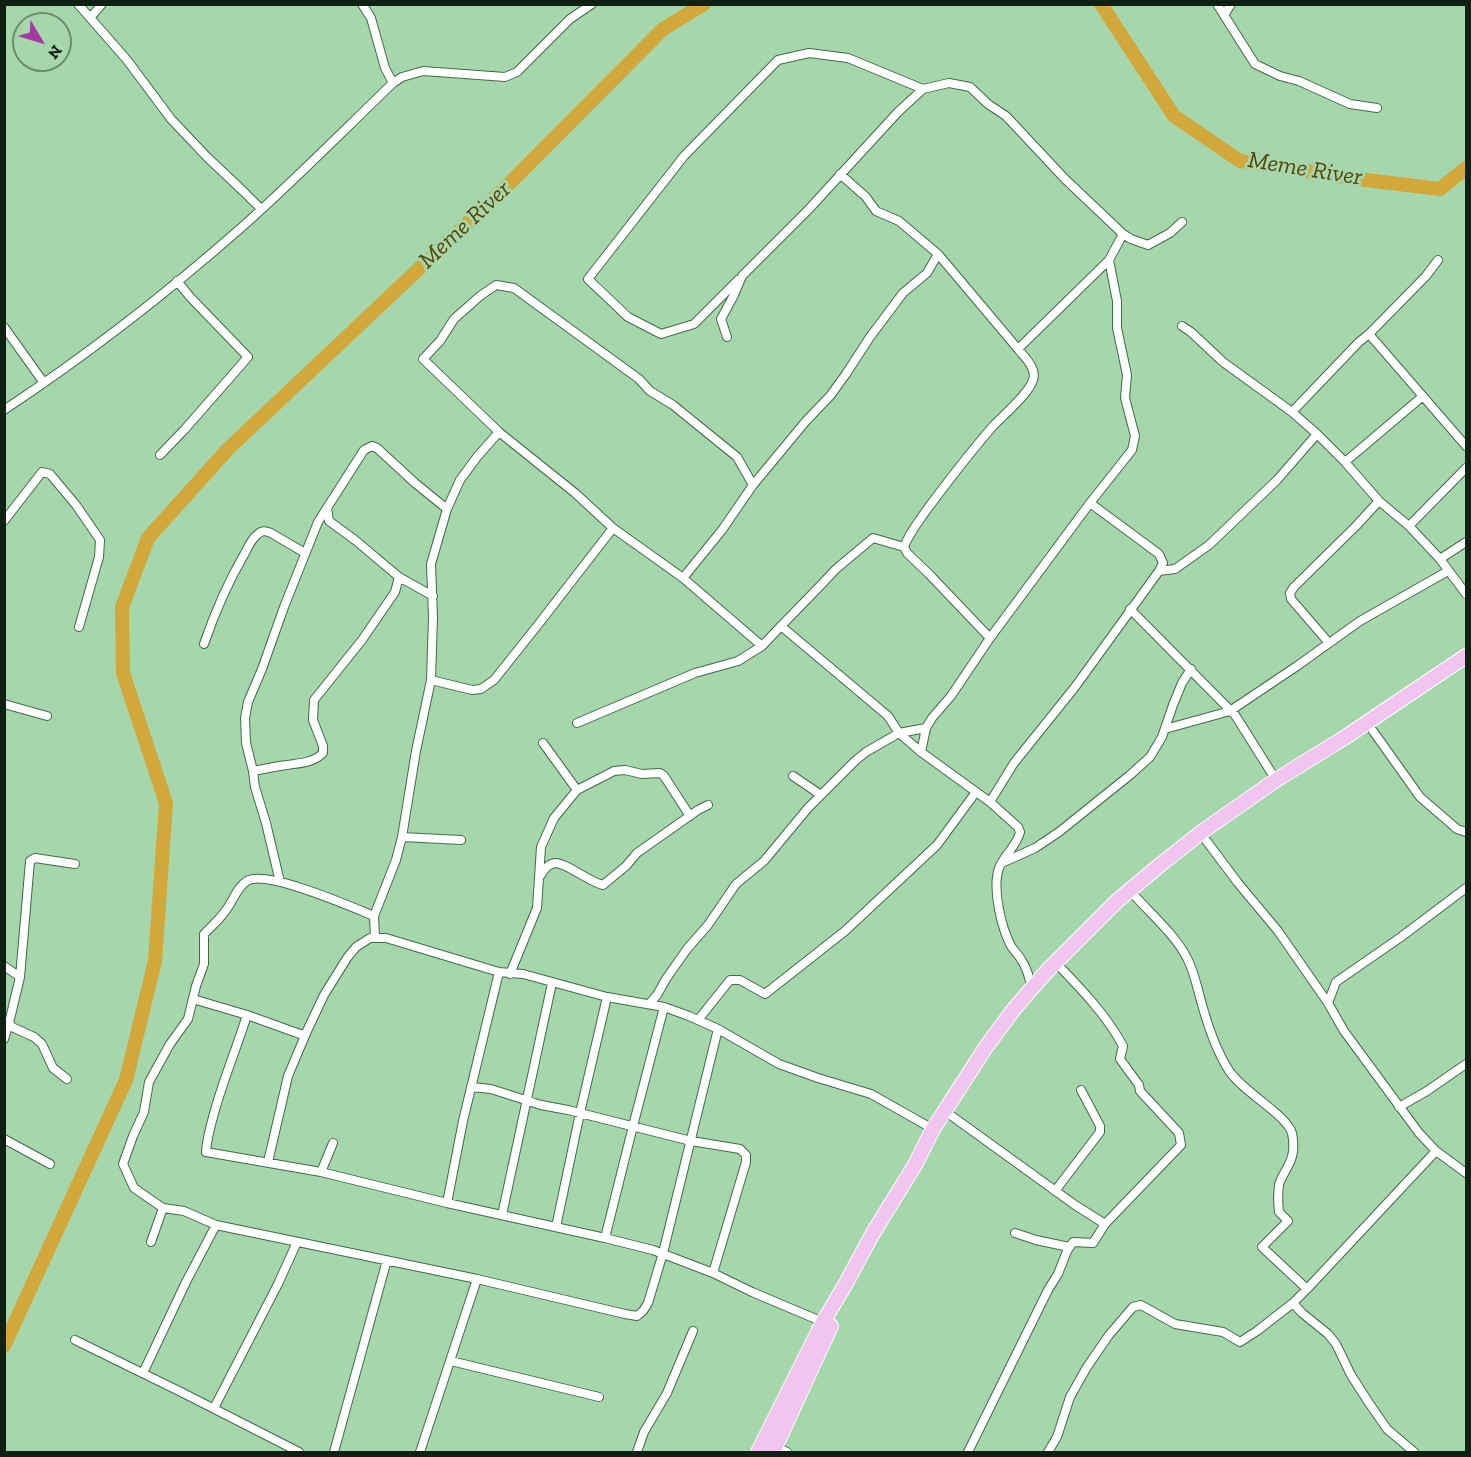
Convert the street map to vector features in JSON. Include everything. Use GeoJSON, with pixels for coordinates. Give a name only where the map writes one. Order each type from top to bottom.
{"type":"FeatureCollection","features":[{"type":"Feature","properties":{"kind":"main road"},"geometry":{"type":"LineString","coordinates":[[778,1450],[828,1322],[873,1233],[915,1165],[933,1129],[986,1047],[1032,987],[1136,885],[1203,831],[1276,780],[1467,657]]}},
{"type":"Feature","properties":{"kind":"main road"},"geometry":{"type":"LineString","coordinates":[[758,1452],[877,1233],[948,1114],[997,1038],[1017,1013],[1060,967],[1134,895],[1205,839],[1351,742],[1373,731],[1467,665]]}},
{"type":"Feature","properties":{"kind":"street"},"geometry":{"type":"LineString","coordinates":[[78,4],[127,60],[171,119],[261,210]]}},
{"type":"Feature","properties":{"kind":"street"},"geometry":{"type":"LineString","coordinates":[[90,18],[102,4]]}},
{"type":"Feature","properties":{"kind":"street"},"geometry":{"type":"LineString","coordinates":[[362,4],[371,18],[385,68],[393,82]]}},
{"type":"Feature","properties":{"kind":"street"},"geometry":{"type":"LineString","coordinates":[[4,410],[44,384],[177,281],[261,210],[393,82],[402,77],[423,72],[505,77],[517,72],[570,19],[592,4]]}},
{"type":"Feature","properties":{"kind":"street"},"geometry":{"type":"LineString","coordinates":[[1217,4],[1255,64],[1350,104],[1377,108]]}},
{"type":"Feature","properties":{"kind":"street"},"geometry":{"type":"LineString","coordinates":[[1224,15],[1232,4]]}},
{"type":"Feature","properties":{"kind":"street"},"geometry":{"type":"LineString","coordinates":[[923,89],[848,58],[809,53],[778,60],[684,156],[588,279],[628,317],[661,334],[694,324],[809,209],[898,112],[923,89],[949,83],[970,87],[988,104],[1006,116],[1065,179],[1131,239],[1148,244],[1170,233],[1182,222]]}},
{"type":"Feature","properties":{"kind":"street"},"geometry":{"type":"LineString","coordinates":[[840,174],[866,197],[876,211],[899,221],[938,254],[1018,349],[1034,372],[1033,382],[942,489],[907,537],[903,547]]}},
{"type":"Feature","properties":{"kind":"street"},"geometry":{"type":"LineString","coordinates":[[1018,349],[1109,260],[1123,234]]}},
{"type":"Feature","properties":{"kind":"street"},"geometry":{"type":"LineString","coordinates":[[683,578],[722,530],[753,484],[830,396],[903,293],[927,273],[938,254]]}},
{"type":"Feature","properties":{"kind":"street"},"geometry":{"type":"LineString","coordinates":[[921,752],[926,728],[1090,503],[1132,450],[1136,436],[1125,398],[1127,375],[1117,328],[1118,301],[1109,260]]}},
{"type":"Feature","properties":{"kind":"street"},"geometry":{"type":"LineString","coordinates":[[1292,412],[1426,276],[1438,260]]}},
{"type":"Feature","properties":{"kind":"street"},"geometry":{"type":"LineString","coordinates":[[727,337],[720,319],[742,276]]}},
{"type":"Feature","properties":{"kind":"street"},"geometry":{"type":"LineString","coordinates":[[160,455],[248,357],[190,298],[177,281]]}},
{"type":"Feature","properties":{"kind":"street"},"geometry":{"type":"LineString","coordinates":[[753,484],[738,456],[673,405],[650,391],[639,379],[514,288],[496,285],[480,296],[454,319],[440,341],[423,359],[499,432],[575,493],[613,528],[683,578],[762,646]]}},
{"type":"Feature","properties":{"kind":"street"},"geometry":{"type":"LineString","coordinates":[[1182,326],[1223,362],[1292,412],[1317,434],[1379,501],[1409,526],[1440,559],[1467,594]]}},
{"type":"Feature","properties":{"kind":"street"},"geometry":{"type":"LineString","coordinates":[[4,327],[44,384]]}},
{"type":"Feature","properties":{"kind":"street"},"geometry":{"type":"LineString","coordinates":[[1369,334],[1467,446]]}},
{"type":"Feature","properties":{"kind":"street"},"geometry":{"type":"LineString","coordinates":[[1345,462],[1423,396]]}},
{"type":"Feature","properties":{"kind":"street"},"geometry":{"type":"LineString","coordinates":[[375,938],[374,916],[396,860],[402,837],[416,751],[431,680],[433,596],[431,564],[447,509],[460,480],[499,432]]}},
{"type":"Feature","properties":{"kind":"street"},"geometry":{"type":"LineString","coordinates":[[1159,571],[1175,569],[1209,545],[1277,480],[1317,434]]}},
{"type":"Feature","properties":{"kind":"street"},"geometry":{"type":"LineString","coordinates":[[279,882],[266,823],[255,787],[246,742],[245,718],[248,702],[318,522],[364,450],[372,446],[447,509]]}},
{"type":"Feature","properties":{"kind":"street"},"geometry":{"type":"LineString","coordinates":[[1409,526],[1467,468]]}},
{"type":"Feature","properties":{"kind":"street"},"geometry":{"type":"LineString","coordinates":[[4,521],[42,472],[50,474],[76,505],[100,540],[99,557],[79,627]]}},
{"type":"Feature","properties":{"kind":"street"},"geometry":{"type":"LineString","coordinates":[[1329,643],[1291,598],[1290,593],[1379,501]]}},
{"type":"Feature","properties":{"kind":"street"},"geometry":{"type":"LineString","coordinates":[[990,802],[1014,763],[1075,687],[1159,571],[1162,563],[1159,554],[1090,503]]}},
{"type":"Feature","properties":{"kind":"street"},"geometry":{"type":"LineString","coordinates":[[327,507],[329,521]]}},
{"type":"Feature","properties":{"kind":"street"},"geometry":{"type":"LineString","coordinates":[[318,522],[329,521],[399,577],[433,596]]}},
{"type":"Feature","properties":{"kind":"street"},"geometry":{"type":"LineString","coordinates":[[431,680],[472,690],[481,689],[494,680],[613,528]]}},
{"type":"Feature","properties":{"kind":"street"},"geometry":{"type":"LineString","coordinates":[[204,644],[216,609],[256,535],[266,531],[305,554]]}},
{"type":"Feature","properties":{"kind":"street"},"geometry":{"type":"LineString","coordinates":[[577,723],[695,673],[738,661],[762,646],[836,569],[873,538],[903,547],[990,638]]}},
{"type":"Feature","properties":{"kind":"street"},"geometry":{"type":"LineString","coordinates":[[1440,559],[1467,542]]}},
{"type":"Feature","properties":{"kind":"street"},"geometry":{"type":"LineString","coordinates":[[1165,729],[1230,711],[1360,621],[1448,571]]}},
{"type":"Feature","properties":{"kind":"street"},"geometry":{"type":"LineString","coordinates":[[253,771],[303,764],[318,759],[323,753],[323,746],[313,720],[314,700],[362,639],[394,592],[399,577]]}},
{"type":"Feature","properties":{"kind":"street"},"geometry":{"type":"LineString","coordinates":[[1130,609],[1220,698],[1240,721],[1276,780]]}},
{"type":"Feature","properties":{"kind":"street"},"geometry":{"type":"LineString","coordinates":[[781,626],[888,716],[899,734],[990,802],[1018,827],[1020,832],[1018,839],[1002,863],[997,878],[997,897],[1011,946],[1023,961],[1032,987]]}},
{"type":"Feature","properties":{"kind":"street"},"geometry":{"type":"LineString","coordinates":[[1002,863],[1035,848],[1059,832],[1150,757],[1162,737],[1182,683],[1191,669]]}},
{"type":"Feature","properties":{"kind":"street"},"geometry":{"type":"LineString","coordinates":[[4,704],[47,716]]}},
{"type":"Feature","properties":{"kind":"street"},"geometry":{"type":"LineString","coordinates":[[649,1004],[736,884],[764,861],[808,808],[855,761],[866,752],[899,734],[926,728]]}},
{"type":"Feature","properties":{"kind":"street"},"geometry":{"type":"LineString","coordinates":[[1373,731],[1420,797],[1457,829],[1467,832]]}},
{"type":"Feature","properties":{"kind":"street"},"geometry":{"type":"LineString","coordinates":[[543,743],[577,790]]}},
{"type":"Feature","properties":{"kind":"street"},"geometry":{"type":"LineString","coordinates":[[510,974],[537,908],[541,847],[544,838],[554,818],[577,790],[614,771],[660,773],[690,816]]}},
{"type":"Feature","properties":{"kind":"street"},"geometry":{"type":"LineString","coordinates":[[793,776],[821,795]]}},
{"type":"Feature","properties":{"kind":"street"},"geometry":{"type":"LineString","coordinates":[[698,1020],[730,980],[740,980],[765,994],[845,931],[937,845],[976,792]]}},
{"type":"Feature","properties":{"kind":"street"},"geometry":{"type":"LineString","coordinates":[[540,878],[548,865],[554,863],[603,885],[626,866],[637,853],[708,805]]}},
{"type":"Feature","properties":{"kind":"street"},"geometry":{"type":"LineString","coordinates":[[402,837],[461,840]]}},
{"type":"Feature","properties":{"kind":"street"},"geometry":{"type":"LineString","coordinates":[[1205,839],[1278,931],[1328,1003],[1344,1031],[1419,1133],[1436,1152],[1467,1173]]}},
{"type":"Feature","properties":{"kind":"street"},"geometry":{"type":"LineString","coordinates":[[4,1039],[20,978],[30,861],[35,858],[75,864]]}},
{"type":"Feature","properties":{"kind":"street"},"geometry":{"type":"LineString","coordinates":[[374,916],[308,890],[279,882],[254,878],[247,880],[241,886],[226,910],[204,934],[204,964],[188,1019],[170,1044],[149,1082],[144,1112],[123,1164],[134,1188],[162,1208],[184,1211],[216,1225],[477,1279],[637,1316],[648,1303],[663,1253],[718,1029]]}},
{"type":"Feature","properties":{"kind":"street"},"geometry":{"type":"LineString","coordinates":[[1328,1003],[1336,981],[1467,888]]}},
{"type":"Feature","properties":{"kind":"street"},"geometry":{"type":"LineString","coordinates":[[1134,895],[1188,958],[1202,1006],[1228,1070],[1285,1121],[1291,1130],[1293,1142],[1291,1161],[1280,1182],[1279,1190],[1279,1212],[1288,1221],[1262,1247],[1307,1289]]}},
{"type":"Feature","properties":{"kind":"street"},"geometry":{"type":"LineString","coordinates":[[268,1162],[288,1077],[305,1034],[324,995],[347,958],[356,947],[370,938],[386,938],[499,972],[523,974],[606,997],[664,1007],[718,1029],[779,1064],[871,1094],[933,1129]]}},
{"type":"Feature","properties":{"kind":"street"},"geometry":{"type":"LineString","coordinates":[[4,966],[20,978]]}},
{"type":"Feature","properties":{"kind":"street"},"geometry":{"type":"LineString","coordinates":[[968,1452],[1058,1274],[1069,1247],[1073,1242],[1093,1243],[1105,1224],[1180,1145],[1179,1133],[1140,1091],[1120,1059],[1123,1046],[1113,1028],[1060,967]]}},
{"type":"Feature","properties":{"kind":"street"},"geometry":{"type":"LineString","coordinates":[[447,1203],[471,1088],[499,972]]}},
{"type":"Feature","properties":{"kind":"street"},"geometry":{"type":"LineString","coordinates":[[502,1215],[552,983]]}},
{"type":"Feature","properties":{"kind":"street"},"geometry":{"type":"LineString","coordinates":[[556,1227],[606,997]]}},
{"type":"Feature","properties":{"kind":"street"},"geometry":{"type":"LineString","coordinates":[[193,999],[305,1034]]}},
{"type":"Feature","properties":{"kind":"street"},"geometry":{"type":"LineString","coordinates":[[605,1238],[664,1007]]}},
{"type":"Feature","properties":{"kind":"street"},"geometry":{"type":"LineString","coordinates":[[247,1015],[225,1075],[207,1139],[206,1152],[321,1172],[663,1253],[828,1322]]}},
{"type":"Feature","properties":{"kind":"street"},"geometry":{"type":"LineString","coordinates":[[9,1023],[42,1044],[53,1068],[67,1079]]}},
{"type":"Feature","properties":{"kind":"street"},"geometry":{"type":"LineString","coordinates":[[1400,1107],[1467,1064]]}},
{"type":"Feature","properties":{"kind":"street"},"geometry":{"type":"LineString","coordinates":[[471,1088],[490,1089],[691,1141],[740,1149],[746,1155],[746,1162],[713,1273]]}},
{"type":"Feature","properties":{"kind":"street"},"geometry":{"type":"LineString","coordinates":[[1055,1191],[1100,1132],[1101,1126],[1081,1090]]}},
{"type":"Feature","properties":{"kind":"street"},"geometry":{"type":"LineString","coordinates":[[948,1114],[1105,1224]]}},
{"type":"Feature","properties":{"kind":"street"},"geometry":{"type":"LineString","coordinates":[[4,1139],[50,1164]]}},
{"type":"Feature","properties":{"kind":"street"},"geometry":{"type":"LineString","coordinates":[[321,1172],[333,1143]]}},
{"type":"Feature","properties":{"kind":"street"},"geometry":{"type":"LineString","coordinates":[[1048,1452],[1057,1437],[1070,1397],[1087,1366],[1133,1307],[1141,1305],[1175,1324],[1223,1332],[1240,1342],[1293,1303],[1436,1152]]}},
{"type":"Feature","properties":{"kind":"street"},"geometry":{"type":"LineString","coordinates":[[151,1242],[162,1208]]}},
{"type":"Feature","properties":{"kind":"street"},"geometry":{"type":"LineString","coordinates":[[143,1373],[216,1225]]}},
{"type":"Feature","properties":{"kind":"street"},"geometry":{"type":"LineString","coordinates":[[1015,1233],[1069,1247]]}},
{"type":"Feature","properties":{"kind":"street"},"geometry":{"type":"LineString","coordinates":[[214,1408],[297,1242]]}},
{"type":"Feature","properties":{"kind":"street"},"geometry":{"type":"LineString","coordinates":[[334,1452],[387,1260]]}},
{"type":"Feature","properties":{"kind":"street"},"geometry":{"type":"LineString","coordinates":[[420,1452],[477,1279]]}},
{"type":"Feature","properties":{"kind":"street"},"geometry":{"type":"LineString","coordinates":[[1293,1303],[1328,1334],[1336,1344],[1369,1404],[1387,1429],[1414,1452]]}},
{"type":"Feature","properties":{"kind":"street"},"geometry":{"type":"LineString","coordinates":[[637,1452],[644,1432],[667,1393],[693,1331]]}},
{"type":"Feature","properties":{"kind":"street"},"geometry":{"type":"LineString","coordinates":[[75,1340],[214,1408],[282,1448],[299,1452]]}},
{"type":"Feature","properties":{"kind":"street"},"geometry":{"type":"LineString","coordinates":[[451,1361],[599,1397]]}},
{"type":"Feature","properties":{"kind":"waterway"},"geometry":{"type":"LineString","coordinates":[[4,1346],[126,1080],[155,961],[166,803],[123,673],[122,607],[148,538],[228,449],[514,179],[663,29],[704,4]]}},
{"type":"Feature","properties":{"kind":"waterway","name":"Meme River"},"geometry":{"type":"LineString","coordinates":[[1101,4],[1174,116],[1240,161],[1440,189],[1466,168]]}}]}
